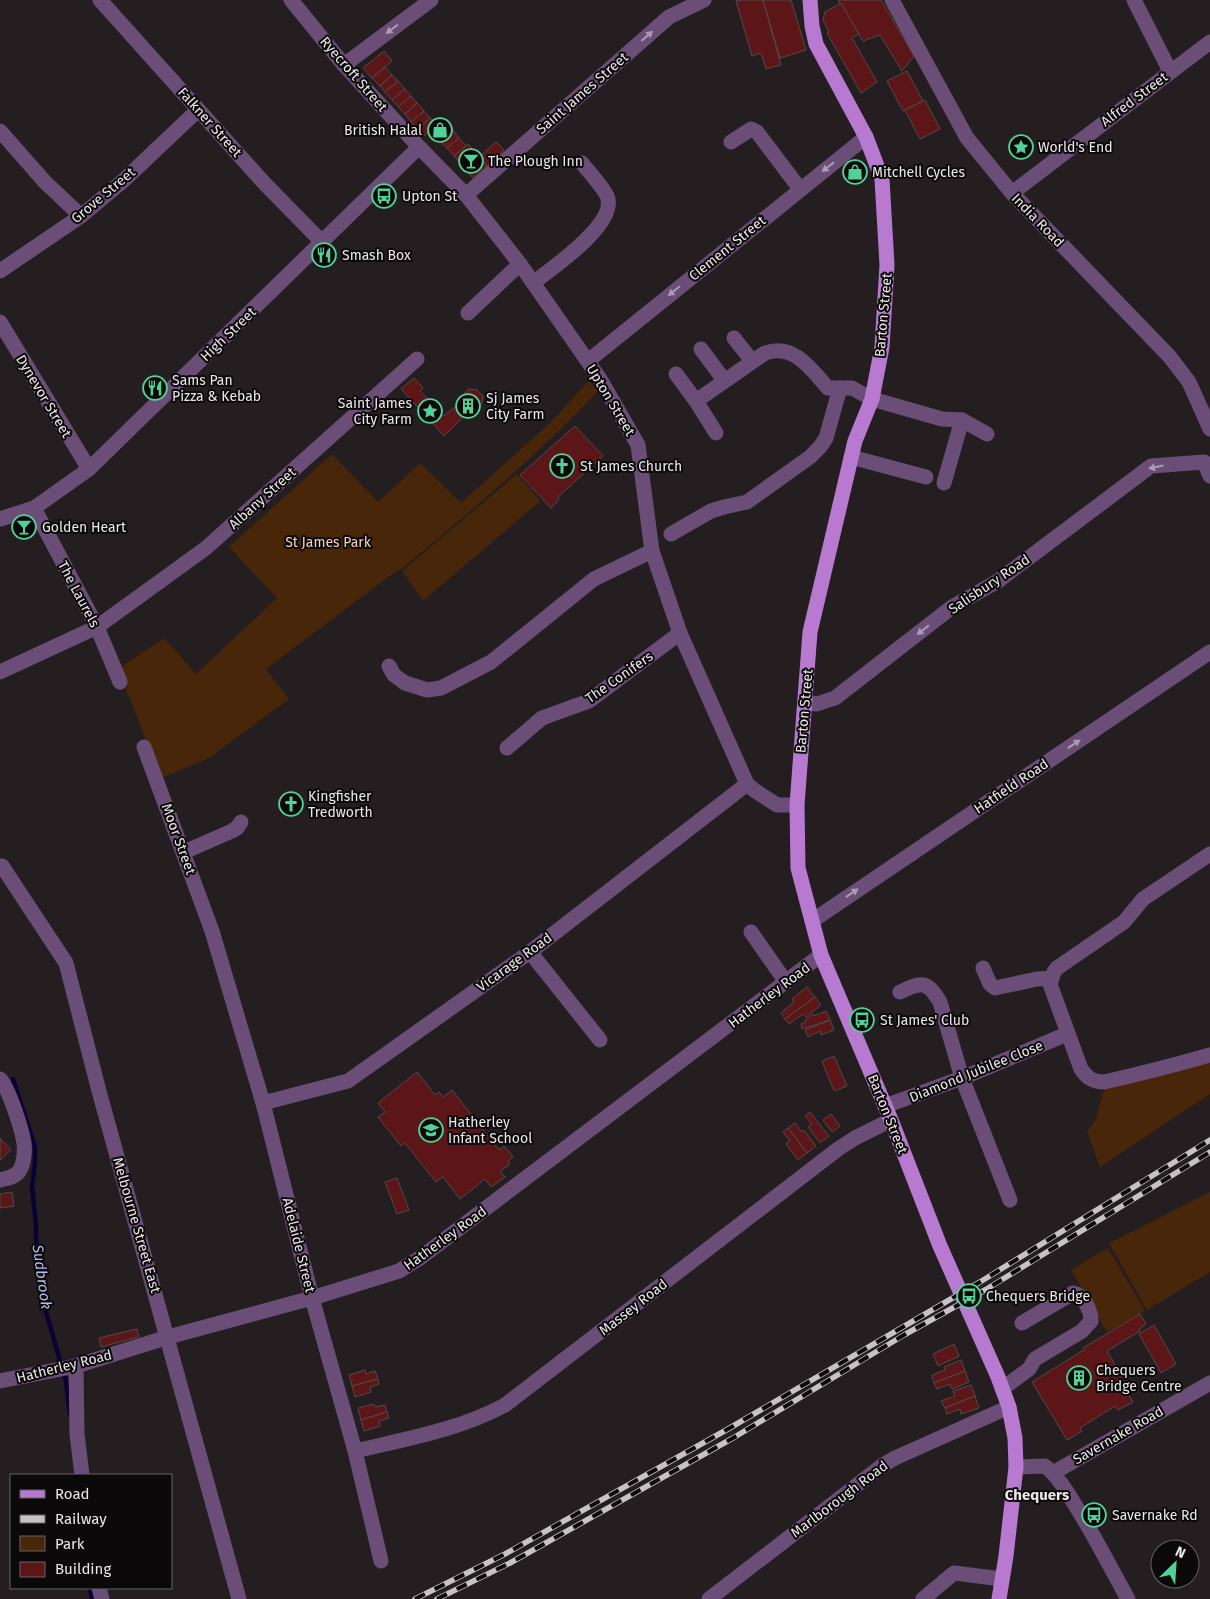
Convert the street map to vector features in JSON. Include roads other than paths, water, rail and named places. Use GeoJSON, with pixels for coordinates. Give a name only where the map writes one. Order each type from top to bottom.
{"type":"FeatureCollection","features":[{"type":"Feature","properties":{"kind":"main road","name":"Barton Street"},"geometry":{"type":"LineString","coordinates":[[810,0],[810,18],[816,44],[866,137],[882,179],[887,265],[882,347],[872,399],[855,441],[810,632],[797,805],[798,868],[821,955],[891,1120],[940,1246],[1009,1407],[1015,1438],[1016,1467],[999,1599]]}},
{"type":"Feature","properties":{"kind":"street","name":"Falkner Street"},"geometry":{"type":"LineString","coordinates":[[100,0],[265,184],[322,242]]}},
{"type":"Feature","properties":{"kind":"street","name":"Ryecroft Street"},"geometry":{"type":"LineString","coordinates":[[291,0],[344,65],[419,147]]}},
{"type":"Feature","properties":{"kind":"street"},"geometry":{"type":"LineString","coordinates":[[344,65],[431,0]]}},
{"type":"Feature","properties":{"kind":"street","name":"Saint James Street"},"geometry":{"type":"LineString","coordinates":[[466,195],[669,17],[704,0]]}},
{"type":"Feature","properties":{"kind":"street","name":"India Road"},"geometry":{"type":"LineString","coordinates":[[892,0],[967,138],[1012,193],[1170,357],[1189,382],[1209,424]]}},
{"type":"Feature","properties":{"kind":"street"},"geometry":{"type":"LineString","coordinates":[[1134,0],[1170,71]]}},
{"type":"Feature","properties":{"kind":"street","name":"Alfred Street"},"geometry":{"type":"LineString","coordinates":[[1012,193],[1170,71],[1209,44]]}},
{"type":"Feature","properties":{"kind":"street","name":"Grove Street"},"geometry":{"type":"LineString","coordinates":[[0,271],[81,216],[124,180],[198,110]]}},
{"type":"Feature","properties":{"kind":"street"},"geometry":{"type":"LineString","coordinates":[[731,142],[750,129],[757,132],[800,188]]}},
{"type":"Feature","properties":{"kind":"street"},"geometry":{"type":"LineString","coordinates":[[0,131],[45,182],[81,216]]}},
{"type":"Feature","properties":{"kind":"street","name":"Clement Street"},"geometry":{"type":"LineString","coordinates":[[588,360],[800,188],[866,137]]}},
{"type":"Feature","properties":{"kind":"street","name":"Upton Street"},"geometry":{"type":"LineString","coordinates":[[419,147],[466,195],[520,264],[588,360],[638,445],[652,551],[680,633],[747,784]]}},
{"type":"Feature","properties":{"kind":"street","name":"High Street"},"geometry":{"type":"LineString","coordinates":[[0,519],[34,508],[89,469],[419,147]]}},
{"type":"Feature","properties":{"kind":"street"},"geometry":{"type":"LineString","coordinates":[[533,283],[583,243],[600,225],[606,214],[609,205],[607,196],[582,163]]}},
{"type":"Feature","properties":{"kind":"street"},"geometry":{"type":"LineString","coordinates":[[468,313],[520,264]]}},
{"type":"Feature","properties":{"kind":"street","name":"Dynevor Street"},"geometry":{"type":"LineString","coordinates":[[0,322],[89,469]]}},
{"type":"Feature","properties":{"kind":"street"},"geometry":{"type":"LineString","coordinates":[[734,338],[752,362]]}},
{"type":"Feature","properties":{"kind":"street"},"geometry":{"type":"LineString","coordinates":[[701,348],[724,380]]}},
{"type":"Feature","properties":{"kind":"street"},"geometry":{"type":"LineString","coordinates":[[696,400],[765,353],[775,350],[782,351],[803,361],[828,388],[852,388],[872,399],[942,419],[962,420],[987,434]]}},
{"type":"Feature","properties":{"kind":"street","name":"Albany Street"},"geometry":{"type":"LineString","coordinates":[[0,672],[97,627],[206,548],[418,359]]}},
{"type":"Feature","properties":{"kind":"street"},"geometry":{"type":"LineString","coordinates":[[676,374],[696,400],[716,433]]}},
{"type":"Feature","properties":{"kind":"street"},"geometry":{"type":"LineString","coordinates":[[671,534],[711,511],[748,502],[810,457],[826,438],[840,388]]}},
{"type":"Feature","properties":{"kind":"street"},"geometry":{"type":"LineString","coordinates":[[944,483],[962,420]]}},
{"type":"Feature","properties":{"kind":"street"},"geometry":{"type":"LineString","coordinates":[[851,457],[926,477]]}},
{"type":"Feature","properties":{"kind":"street","name":"Salisbury Road"},"geometry":{"type":"LineString","coordinates":[[804,702],[817,704],[835,698],[952,607],[998,581],[1151,466],[1207,469]]}},
{"type":"Feature","properties":{"kind":"street","name":"The Laurels"},"geometry":{"type":"LineString","coordinates":[[34,508],[97,627],[120,682]]}},
{"type":"Feature","properties":{"kind":"street"},"geometry":{"type":"LineString","coordinates":[[388,666],[394,675],[405,683],[427,690],[441,688],[491,662],[594,580],[652,551]]}},
{"type":"Feature","properties":{"kind":"street","name":"The Conifers"},"geometry":{"type":"LineString","coordinates":[[507,748],[542,718],[590,701],[680,633]]}},
{"type":"Feature","properties":{"kind":"street","name":"Hatfield Road"},"geometry":{"type":"LineString","coordinates":[[812,920],[1210,652]]}},
{"type":"Feature","properties":{"kind":"street","name":"Moor Street"},"geometry":{"type":"LineString","coordinates":[[144,747],[212,931]]}},
{"type":"Feature","properties":{"kind":"street"},"geometry":{"type":"LineString","coordinates":[[747,784],[777,805],[797,805]]}},
{"type":"Feature","properties":{"kind":"street","name":"Vicarage Road"},"geometry":{"type":"LineString","coordinates":[[263,1103],[348,1081],[530,952],[747,784]]}},
{"type":"Feature","properties":{"kind":"street"},"geometry":{"type":"LineString","coordinates":[[184,852],[232,831],[241,822]]}},
{"type":"Feature","properties":{"kind":"street"},"geometry":{"type":"LineString","coordinates":[[1210,854],[1144,899],[1124,922],[1057,968],[1050,984],[1081,1069],[1088,1078],[1097,1082],[1160,1070],[1210,1055]]}},
{"type":"Feature","properties":{"kind":"street","name":"Melbourne Street East"},"geometry":{"type":"LineString","coordinates":[[2,866],[66,963],[239,1599]]}},
{"type":"Feature","properties":{"kind":"street","name":"Adelaide Street"},"geometry":{"type":"LineString","coordinates":[[212,931],[263,1103],[312,1298],[355,1452],[381,1561]]}},
{"type":"Feature","properties":{"kind":"street"},"geometry":{"type":"LineString","coordinates":[[751,932],[786,982]]}},
{"type":"Feature","properties":{"kind":"street"},"geometry":{"type":"LineString","coordinates":[[530,952],[600,1040]]}},
{"type":"Feature","properties":{"kind":"street","name":"Hatherley Road"},"geometry":{"type":"LineString","coordinates":[[0,1381],[75,1366],[168,1337],[312,1298],[398,1271],[420,1258],[821,955]]}},
{"type":"Feature","properties":{"kind":"street"},"geometry":{"type":"LineString","coordinates":[[983,968],[990,984],[995,988],[1037,979],[1052,978]]}},
{"type":"Feature","properties":{"kind":"street"},"geometry":{"type":"LineString","coordinates":[[900,992],[917,984],[923,984],[934,992],[940,1002],[962,1078],[1010,1200]]}},
{"type":"Feature","properties":{"kind":"street","name":"Diamond Jubilee Close"},"geometry":{"type":"LineString","coordinates":[[884,1106],[962,1078],[1067,1034]]}},
{"type":"Feature","properties":{"kind":"street"},"geometry":{"type":"LineString","coordinates":[[0,1079],[8,1089],[24,1143],[24,1154],[20,1171],[13,1177],[0,1180]]}},
{"type":"Feature","properties":{"kind":"street","name":"Massey Road"},"geometry":{"type":"LineString","coordinates":[[355,1452],[464,1424],[485,1416],[505,1405],[838,1149],[891,1120]]}},
{"type":"Feature","properties":{"kind":"street"},"geometry":{"type":"LineString","coordinates":[[1002,1389],[1029,1369],[1035,1359],[1082,1332],[1091,1321],[1091,1314],[1078,1294],[1073,1293],[1022,1323]]}},
{"type":"Feature","properties":{"kind":"street"},"geometry":{"type":"LineString","coordinates":[[75,1366],[77,1434],[82,1474]]}},
{"type":"Feature","properties":{"kind":"street","name":"Savernake Road"},"geometry":{"type":"LineString","coordinates":[[1053,1473],[1210,1383]]}},
{"type":"Feature","properties":{"kind":"street","name":"Marlborough Road"},"geometry":{"type":"LineString","coordinates":[[709,1599],[883,1465],[894,1458],[1009,1407]]}},
{"type":"Feature","properties":{"kind":"street"},"geometry":{"type":"LineString","coordinates":[[1016,1467],[1045,1466],[1053,1473],[1086,1523],[1128,1599]]}},
{"type":"Feature","properties":{"kind":"street"},"geometry":{"type":"LineString","coordinates":[[923,1599],[954,1573],[1002,1580]]}},
{"type":"Feature","properties":{"kind":"waterway","name":"Sudbrook"},"geometry":{"type":"LineString","coordinates":[[13,1079],[35,1147],[32,1186],[39,1267],[43,1287],[42,1298],[66,1381],[70,1414]]}},
{"type":"Feature","properties":{"kind":"waterway","name":"Sudbrook"},"geometry":{"type":"LineString","coordinates":[[90,1589],[92,1599]]}},
{"type":"Feature","properties":{"kind":"railway"},"geometry":{"type":"LineString","coordinates":[[415,1599],[505,1554],[728,1429],[980,1282],[1210,1140]]}},
{"type":"Feature","properties":{"kind":"railway"},"geometry":{"type":"LineString","coordinates":[[437,1599],[510,1563],[733,1438],[904,1335],[985,1290],[1210,1152]]}},
{"type":"Feature","properties":{"kind":"place","name":"British Halal"},"geometry":{"type":"Point","coordinates":[440,130]}},
{"type":"Feature","properties":{"kind":"place","name":"World's End"},"geometry":{"type":"Point","coordinates":[1021,147]}},
{"type":"Feature","properties":{"kind":"place","name":"The Plough Inn"},"geometry":{"type":"Point","coordinates":[471,161]}},
{"type":"Feature","properties":{"kind":"place","name":"Mitchell Cycles"},"geometry":{"type":"Point","coordinates":[855,172]}},
{"type":"Feature","properties":{"kind":"place","name":"Upton St"},"geometry":{"type":"Point","coordinates":[384,196]}},
{"type":"Feature","properties":{"kind":"place","name":"Smash Box"},"geometry":{"type":"Point","coordinates":[324,255]}},
{"type":"Feature","properties":{"kind":"place","name":"Sams Pan Pizza & Kebab"},"geometry":{"type":"Point","coordinates":[155,388]}},
{"type":"Feature","properties":{"kind":"place","name":"Sj James City Farm"},"geometry":{"type":"Point","coordinates":[468,406]}},
{"type":"Feature","properties":{"kind":"place","name":"Saint James City Farm"},"geometry":{"type":"Point","coordinates":[430,411]}},
{"type":"Feature","properties":{"kind":"place","name":"St James Church"},"geometry":{"type":"Point","coordinates":[562,466]}},
{"type":"Feature","properties":{"kind":"place","name":"Golden Heart"},"geometry":{"type":"Point","coordinates":[24,527]}},
{"type":"Feature","properties":{"kind":"place","name":"Kingfisher Tredworth"},"geometry":{"type":"Point","coordinates":[291,804]}},
{"type":"Feature","properties":{"kind":"place","name":"St James' Club"},"geometry":{"type":"Point","coordinates":[862,1020]}},
{"type":"Feature","properties":{"kind":"place","name":"Hatherley Infant School"},"geometry":{"type":"Point","coordinates":[431,1130]}},
{"type":"Feature","properties":{"kind":"place","name":"Chequers Bridge"},"geometry":{"type":"Point","coordinates":[969,1296]}},
{"type":"Feature","properties":{"kind":"place","name":"Chequers Bridge Centre"},"geometry":{"type":"Point","coordinates":[1079,1378]}},
{"type":"Feature","properties":{"kind":"place","name":"Savernake Rd"},"geometry":{"type":"Point","coordinates":[1094,1515]}},
{"type":"Feature","properties":{"kind":"district","name":"Chequers"},"geometry":{"type":"Point","coordinates":[1037,1495]}},
{"type":"Feature","properties":{"kind":"park label","name":"St James Park"},"geometry":{"type":"Point","coordinates":[328,542]}}]}
